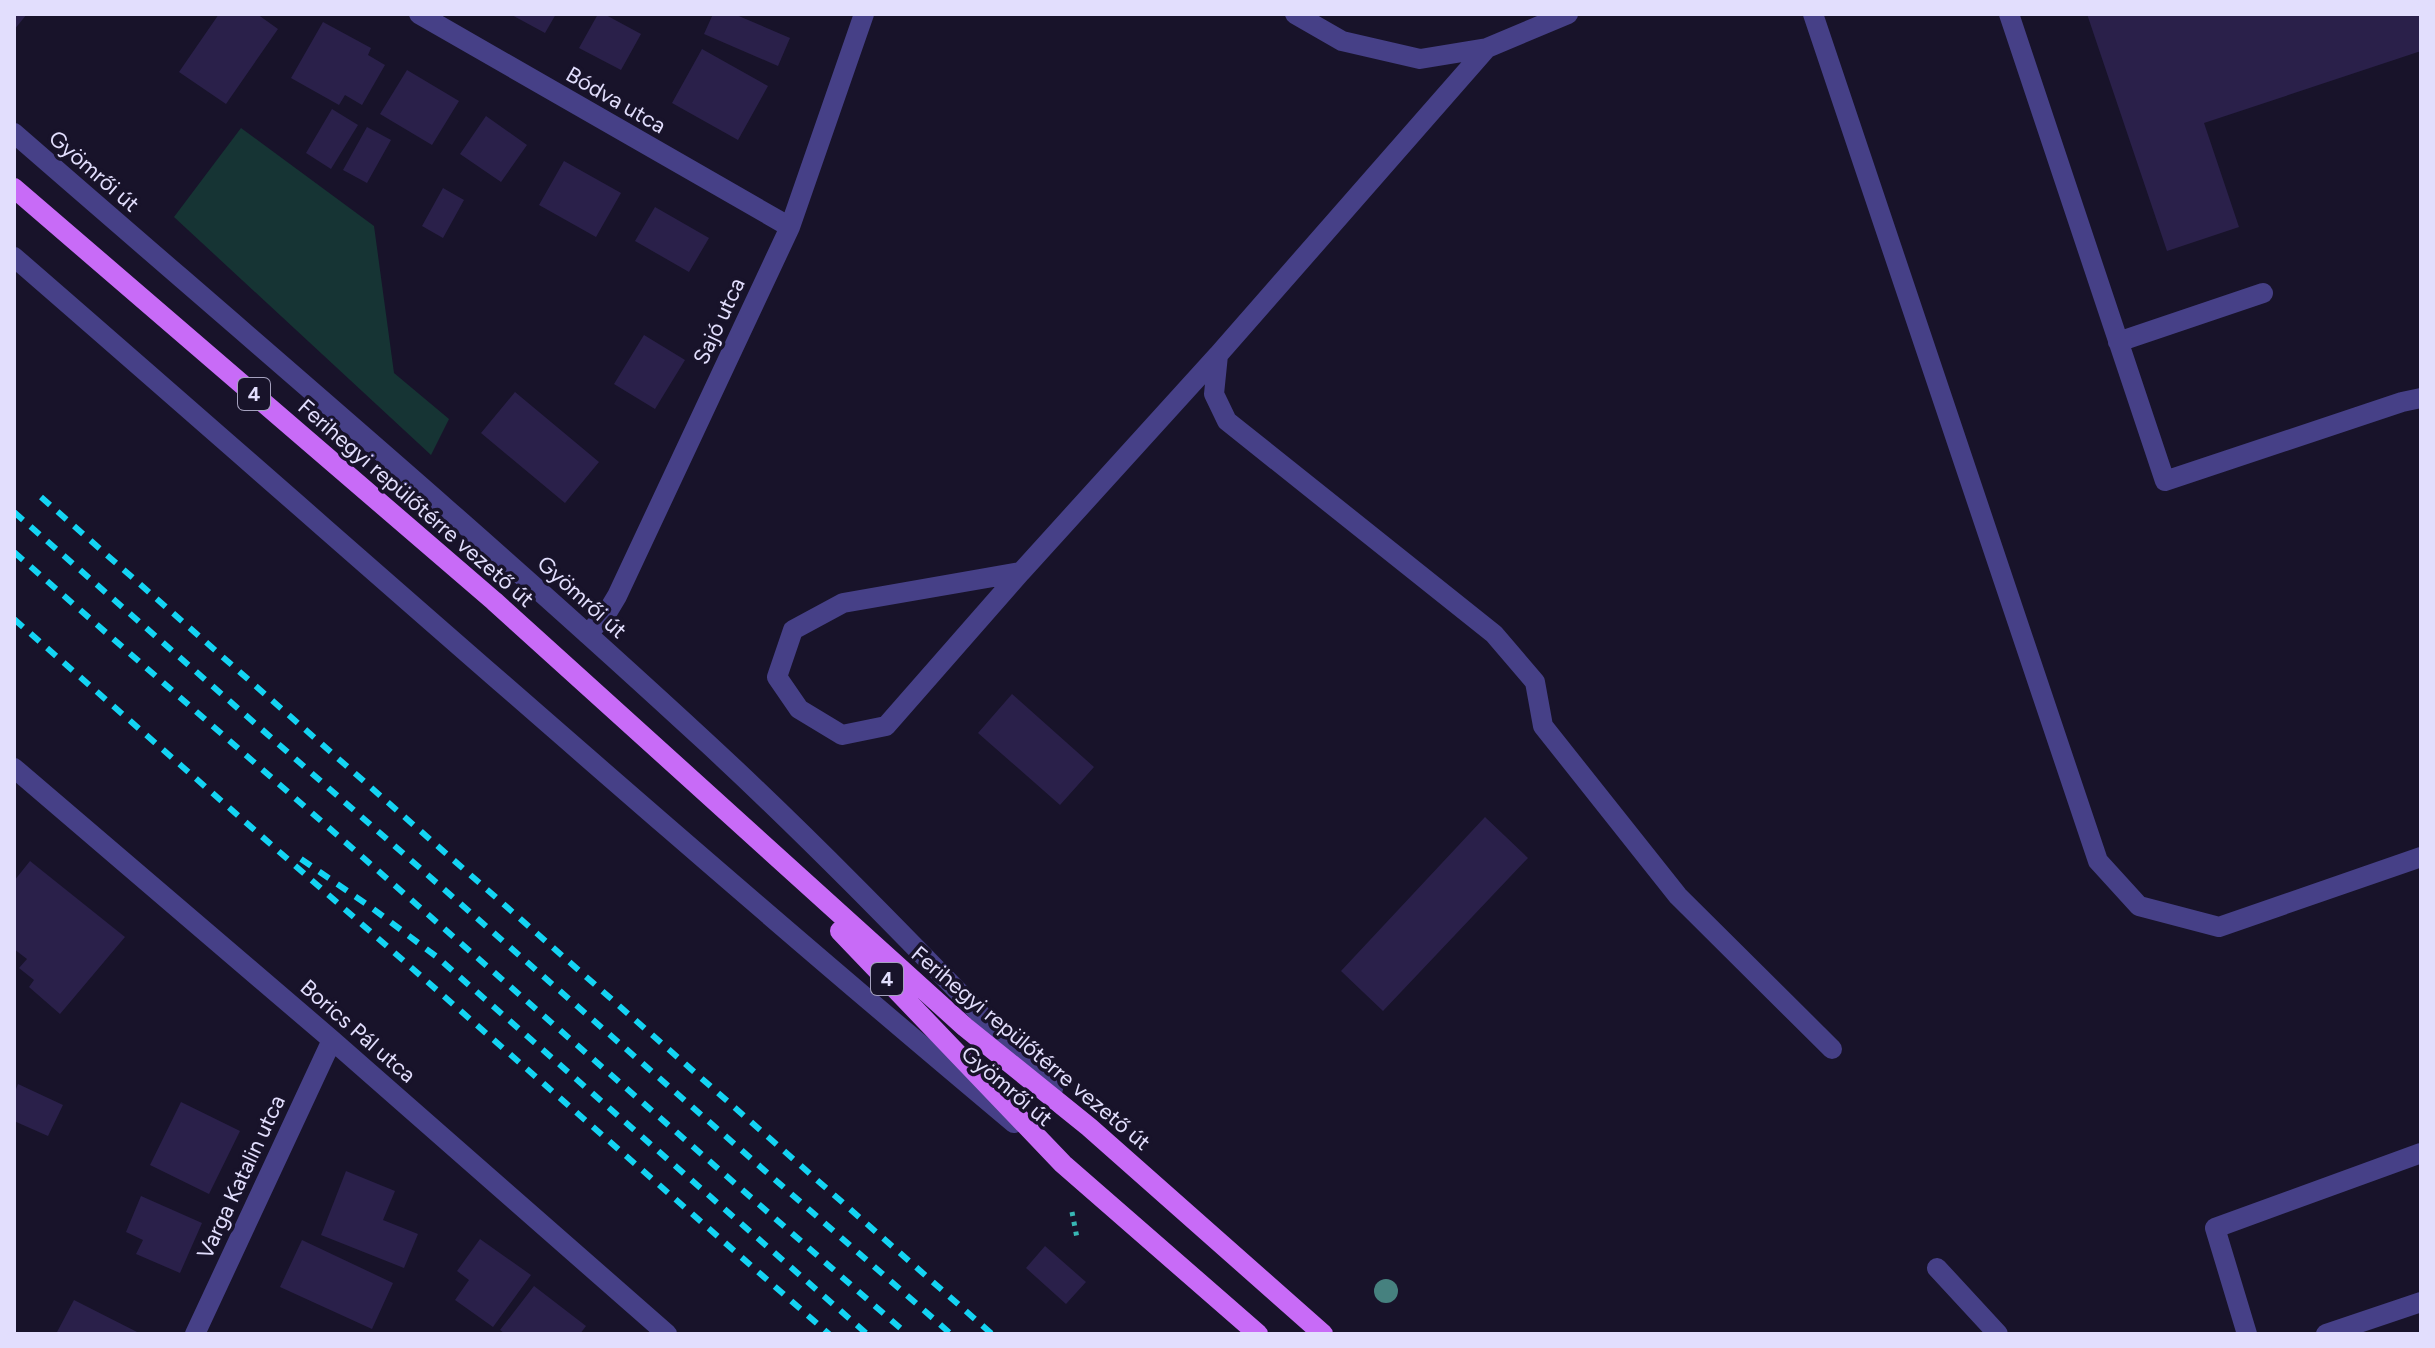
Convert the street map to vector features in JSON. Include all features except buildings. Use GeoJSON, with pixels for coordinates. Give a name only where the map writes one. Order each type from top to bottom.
{"type":"FeatureCollection","features":[{"type":"Feature","properties":{"kind":"main road","name":"Ferihegyi repülőtérre vezető út"},"geometry":{"type":"LineString","coordinates":[[14,188],[494,601],[965,1027],[1089,1127],[1323,1334]]}},
{"type":"Feature","properties":{"kind":"main road","name":"Ferihegyi repülőtérre vezető út"},"geometry":{"type":"LineString","coordinates":[[709,797],[1063,1164],[1258,1334]]}},
{"type":"Feature","properties":{"kind":"street","name":"Bódva utca"},"geometry":{"type":"LineString","coordinates":[[419,14],[790,227]]}},
{"type":"Feature","properties":{"kind":"street","name":"Sajó utca"},"geometry":{"type":"LineString","coordinates":[[587,634],[605,616],[617,596],[790,227],[864,14]]}},
{"type":"Feature","properties":{"kind":"street"},"geometry":{"type":"LineString","coordinates":[[1295,14],[1342,41],[1420,59],[1487,48],[1568,14]]}},
{"type":"Feature","properties":{"kind":"street"},"geometry":{"type":"LineString","coordinates":[[1813,14],[2098,861],[2139,906],[2219,927],[2421,857]]}},
{"type":"Feature","properties":{"kind":"street"},"geometry":{"type":"LineString","coordinates":[[2009,14],[2165,481],[2421,398]]}},
{"type":"Feature","properties":{"kind":"street"},"geometry":{"type":"LineString","coordinates":[[1021,572],[843,603],[793,630],[777,677],[799,709],[842,735],[886,726],[1487,48]]}},
{"type":"Feature","properties":{"kind":"street","name":"Gyömrői út"},"geometry":{"type":"LineString","coordinates":[[14,133],[519,572],[710,746],[819,852],[1089,1127]]}},
{"type":"Feature","properties":{"kind":"street","name":"Gyömrői út"},"geometry":{"type":"LineString","coordinates":[[14,257],[793,939],[1063,1164]]}},
{"type":"Feature","properties":{"kind":"street"},"geometry":{"type":"LineString","coordinates":[[2118,342],[2263,293]]}},
{"type":"Feature","properties":{"kind":"street"},"geometry":{"type":"LineString","coordinates":[[1218,355],[1214,394],[1227,421],[1494,634],[1535,682],[1543,726],[1678,896],[1832,1049]]}},
{"type":"Feature","properties":{"kind":"street","name":"Borics Pál utca"},"geometry":{"type":"LineString","coordinates":[[14,768],[332,1040],[667,1334]]}},
{"type":"Feature","properties":{"kind":"street","name":"Varga Katalin utca"},"geometry":{"type":"LineString","coordinates":[[195,1334],[332,1040]]}},
{"type":"Feature","properties":{"kind":"street"},"geometry":{"type":"LineString","coordinates":[[2247,1334],[2215,1228],[2421,1153]]}},
{"type":"Feature","properties":{"kind":"street"},"geometry":{"type":"LineString","coordinates":[[1937,1268],[1998,1334]]}},
{"type":"Feature","properties":{"kind":"street"},"geometry":{"type":"LineString","coordinates":[[2326,1334],[2421,1302]]}},
{"type":"Feature","properties":{"kind":"green space"},"geometry":{"type":"Polygon","coordinates":[[[241,128],[374,226],[394,373],[449,419],[431,455],[174,217],[241,128]]]}},
{"type":"Feature","properties":{"kind":"railway"},"geometry":{"type":"LineString","coordinates":[[41,497],[992,1334]]}},
{"type":"Feature","properties":{"kind":"railway"},"geometry":{"type":"LineString","coordinates":[[14,512],[951,1334]]}},
{"type":"Feature","properties":{"kind":"railway"},"geometry":{"type":"LineString","coordinates":[[14,552],[907,1334]]}},
{"type":"Feature","properties":{"kind":"railway"},"geometry":{"type":"LineString","coordinates":[[14,619],[829,1334]]}},
{"type":"Feature","properties":{"kind":"railway"},"geometry":{"type":"LineString","coordinates":[[301,859],[437,957],[867,1334]]}}]}
